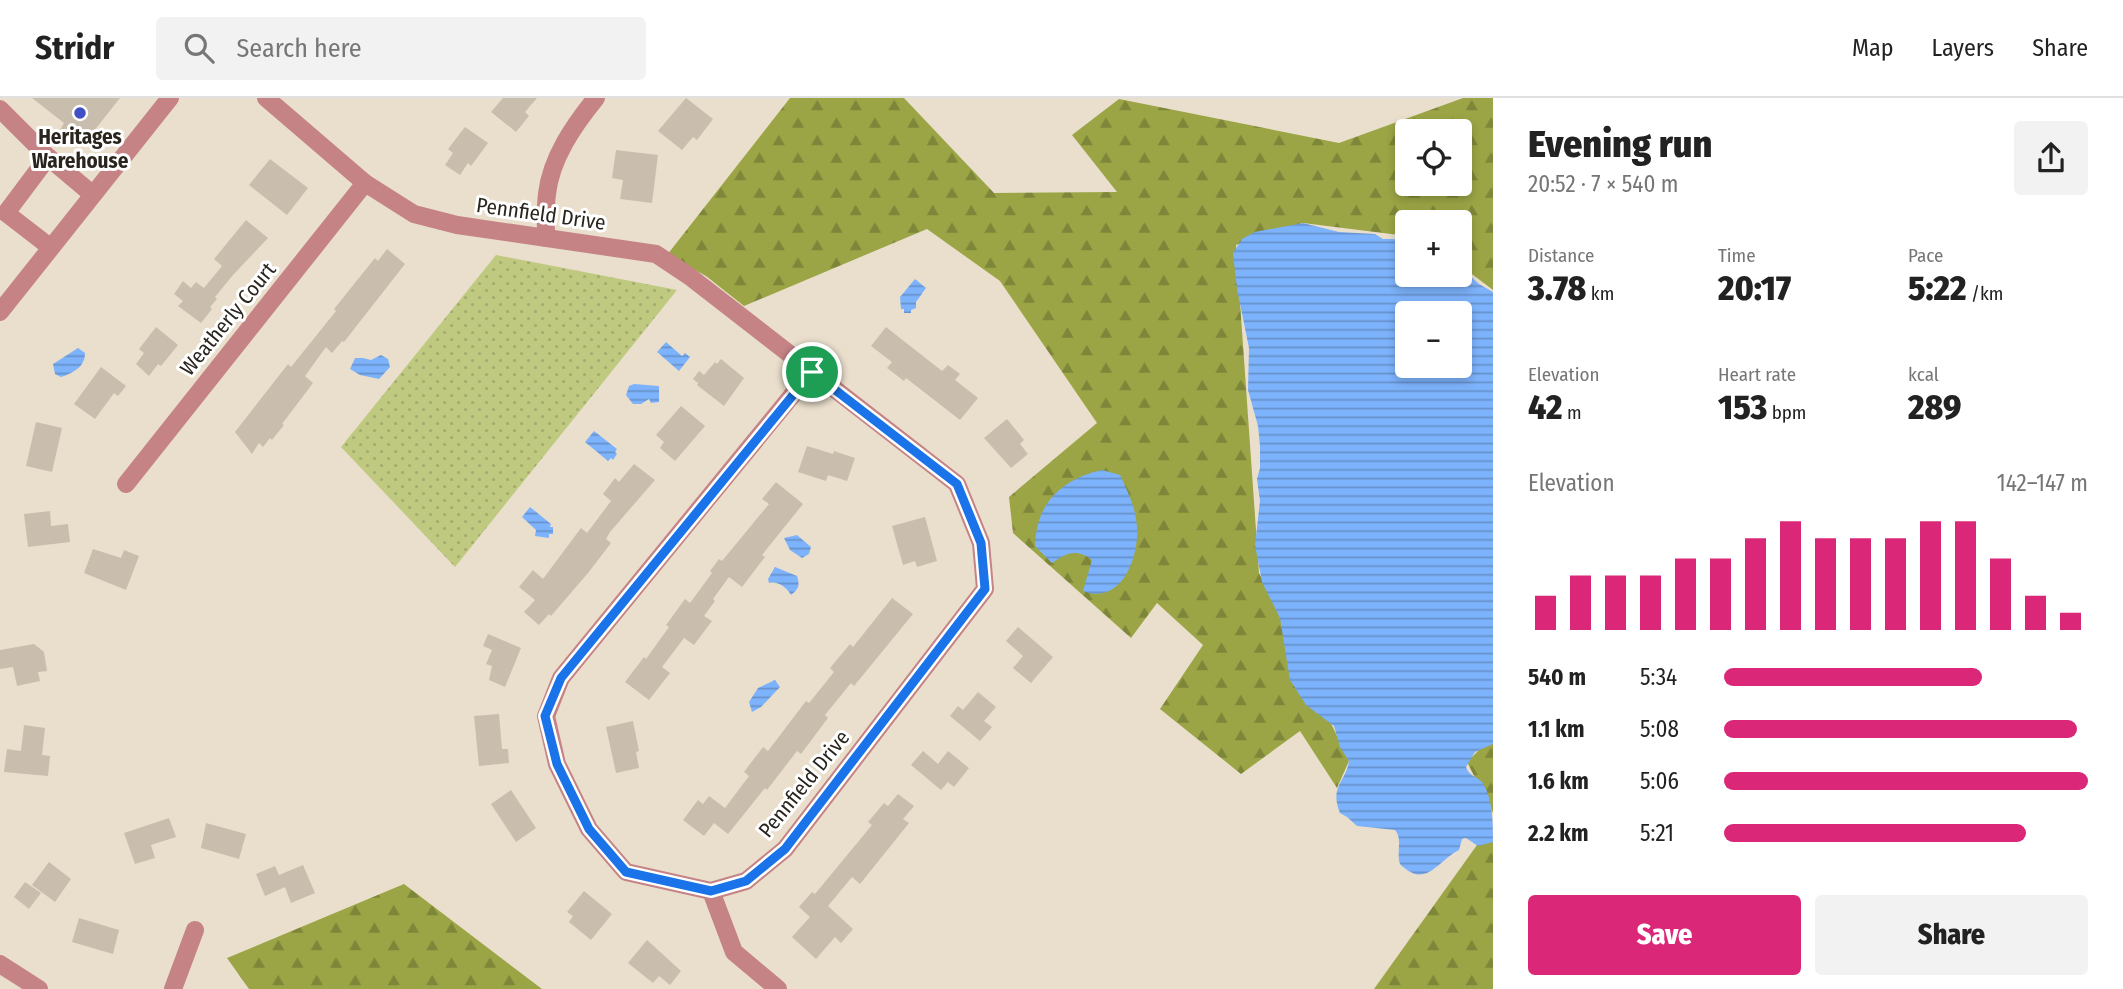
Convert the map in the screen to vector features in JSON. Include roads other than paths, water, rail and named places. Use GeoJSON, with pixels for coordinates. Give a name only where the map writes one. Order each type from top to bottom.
{"type":"FeatureCollection","features":[{"type":"Feature","properties":{"kind":"street"},"geometry":{"type":"LineString","coordinates":[[0,312],[170,98]]}},
{"type":"Feature","properties":{"kind":"street","name":"Pennfield Drive"},"geometry":{"type":"LineString","coordinates":[[266,98],[365,183],[414,214],[457,225],[656,254],[689,276],[957,484],[981,543],[985,589],[785,849],[746,881],[711,891],[626,872],[589,829],[557,764],[545,716],[561,678],[812,372]]}},
{"type":"Feature","properties":{"kind":"street"},"geometry":{"type":"LineString","coordinates":[[546,238],[549,181],[572,127],[596,98]]}},
{"type":"Feature","properties":{"kind":"street"},"geometry":{"type":"LineString","coordinates":[[0,109],[48,157],[92,194]]}},
{"type":"Feature","properties":{"kind":"street"},"geometry":{"type":"LineString","coordinates":[[48,157],[6,213],[50,247]]}},
{"type":"Feature","properties":{"kind":"street","name":"Weatherly Court"},"geometry":{"type":"LineString","coordinates":[[126,484],[365,183]]}},
{"type":"Feature","properties":{"kind":"street"},"geometry":{"type":"LineString","coordinates":[[711,891],[734,952],[778,989]]}},
{"type":"Feature","properties":{"kind":"street"},"geometry":{"type":"LineString","coordinates":[[173,989],[195,930]]}},
{"type":"Feature","properties":{"kind":"street"},"geometry":{"type":"LineString","coordinates":[[0,964],[39,989]]}},
{"type":"Feature","properties":{"kind":"water"},"geometry":{"type":"Polygon","coordinates":[[[1303,223],[1339,232],[1375,234],[1383,239],[1395,239],[1395,287],[1472,287],[1472,278],[1493,292],[1493,744],[1475,752],[1466,767],[1486,788],[1492,811],[1493,842],[1478,846],[1466,838],[1462,839],[1459,850],[1424,874],[1409,871],[1400,864],[1399,838],[1395,830],[1357,826],[1340,813],[1337,790],[1349,761],[1340,747],[1334,726],[1306,705],[1290,680],[1280,618],[1262,582],[1255,545],[1260,501],[1257,479],[1260,446],[1258,426],[1248,390],[1249,348],[1233,253],[1242,239],[1255,232],[1303,223]]]}},
{"type":"Feature","properties":{"kind":"water"},"geometry":{"type":"Polygon","coordinates":[[[915,279],[926,288],[916,302],[916,308],[911,310],[911,313],[904,313],[900,297],[915,279]]]}},
{"type":"Feature","properties":{"kind":"water"},"geometry":{"type":"Polygon","coordinates":[[[666,342],[682,356],[685,353],[690,357],[679,371],[657,352],[666,342]]]}},
{"type":"Feature","properties":{"kind":"water"},"geometry":{"type":"Polygon","coordinates":[[[78,348],[85,353],[81,366],[61,377],[55,374],[53,364],[78,348]]]}},
{"type":"Feature","properties":{"kind":"water"},"geometry":{"type":"Polygon","coordinates":[[[381,355],[388,359],[390,367],[379,379],[360,375],[350,369],[355,358],[371,360],[381,355]]]}},
{"type":"Feature","properties":{"kind":"water"},"geometry":{"type":"Polygon","coordinates":[[[629,386],[659,386],[659,402],[651,403],[649,399],[641,404],[633,404],[626,395],[629,386]]]}},
{"type":"Feature","properties":{"kind":"water"},"geometry":{"type":"Polygon","coordinates":[[[594,431],[617,449],[613,460],[611,458],[608,461],[585,442],[594,431]]]}},
{"type":"Feature","properties":{"kind":"water"},"geometry":{"type":"Polygon","coordinates":[[[1102,470],[1120,475],[1135,514],[1137,540],[1131,565],[1125,576],[1108,592],[1096,594],[1083,591],[1092,560],[1087,556],[1072,553],[1052,563],[1035,546],[1040,517],[1054,495],[1075,480],[1102,470]]]}},
{"type":"Feature","properties":{"kind":"water"},"geometry":{"type":"Polygon","coordinates":[[[530,507],[553,527],[553,534],[549,534],[549,538],[535,536],[536,530],[522,517],[530,507]]]}},
{"type":"Feature","properties":{"kind":"water"},"geometry":{"type":"Polygon","coordinates":[[[797,535],[811,547],[809,554],[802,558],[790,550],[784,538],[797,535]]]}},
{"type":"Feature","properties":{"kind":"water"},"geometry":{"type":"Polygon","coordinates":[[[775,567],[797,576],[798,587],[791,595],[782,585],[769,583],[768,579],[775,567]]]}},
{"type":"Feature","properties":{"kind":"water"},"geometry":{"type":"Polygon","coordinates":[[[775,680],[780,687],[761,707],[752,712],[749,702],[758,688],[775,680]]]}},
{"type":"Feature","properties":{"kind":"place","name":"Heritages Warehouse"},"geometry":{"type":"Point","coordinates":[80,113]}}]}
